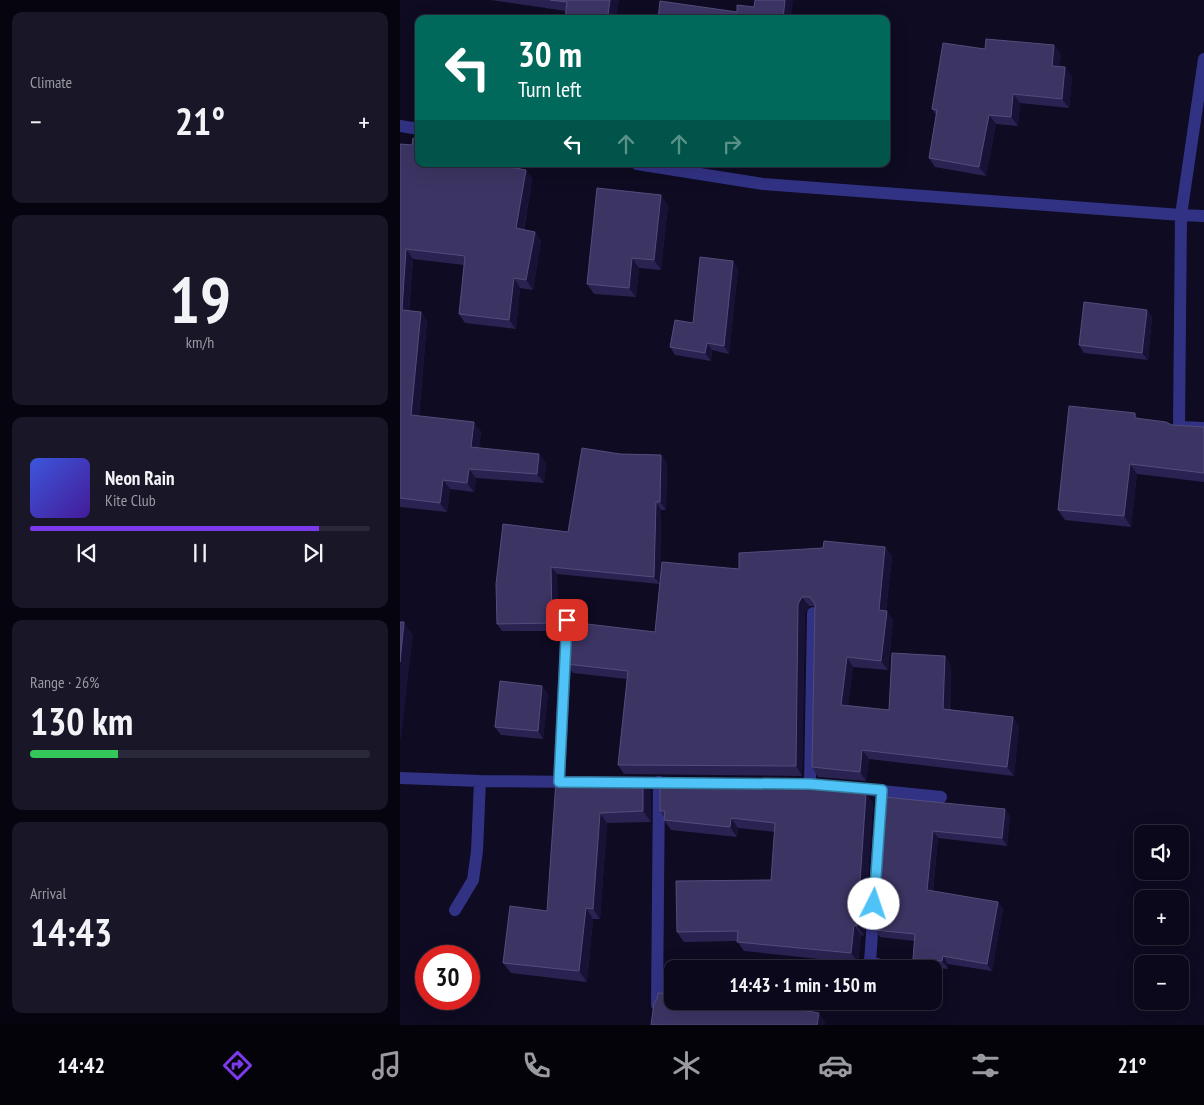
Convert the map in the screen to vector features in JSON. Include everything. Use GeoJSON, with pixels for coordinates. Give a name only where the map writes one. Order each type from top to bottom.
{"type":"FeatureCollection","features":[{"type":"Feature","properties":{"kind":"street"},"geometry":{"type":"LineString","coordinates":[[1204,59],[1181,214],[1179,427],[1204,428]]}},
{"type":"Feature","properties":{"kind":"street"},"geometry":{"type":"LineString","coordinates":[[400,126],[415,128]]}},
{"type":"Feature","properties":{"kind":"street"},"geometry":{"type":"LineString","coordinates":[[656,167],[763,184],[1204,216]]}},
{"type":"Feature","properties":{"kind":"street"},"geometry":{"type":"LineString","coordinates":[[813,613],[814,784],[941,797]]}},
{"type":"Feature","properties":{"kind":"street"},"geometry":{"type":"LineString","coordinates":[[559,782],[567,620]]}},
{"type":"Feature","properties":{"kind":"street"},"geometry":{"type":"LineString","coordinates":[[400,778],[480,781],[687,783]]}},
{"type":"Feature","properties":{"kind":"street"},"geometry":{"type":"LineString","coordinates":[[455,910],[473,880],[477,851],[480,781]]}},
{"type":"Feature","properties":{"kind":"street"},"geometry":{"type":"LineString","coordinates":[[657,1005],[659,782]]}},
{"type":"Feature","properties":{"kind":"street"},"geometry":{"type":"LineString","coordinates":[[870,960],[882,790]]}},
{"type":"Feature","properties":{"kind":"building"},"geometry":{"type":"Polygon","coordinates":[[[550,0],[610,0],[608,14],[614,15],[565,15],[567,2],[550,0]]]}},
{"type":"Feature","properties":{"kind":"building"},"geometry":{"type":"Polygon","coordinates":[[[755,0],[785,0],[783,15],[658,15],[660,1],[737,12],[737,5],[754,7],[755,0]]]}},
{"type":"Feature","properties":{"kind":"building"},"geometry":{"type":"Polygon","coordinates":[[[986,39],[1054,45],[1052,66],[1065,67],[1062,99],[1013,94],[1011,117],[989,115],[979,167],[929,158],[937,110],[932,109],[943,43],[985,49],[986,39]]]}},
{"type":"Feature","properties":{"kind":"building"},"geometry":{"type":"Polygon","coordinates":[[[413,138],[415,138],[415,167],[510,167],[526,170],[516,228],[535,232],[526,280],[514,278],[509,320],[459,314],[465,256],[406,249],[402,310],[421,312],[411,415],[474,422],[471,447],[539,454],[537,474],[469,469],[467,483],[443,480],[440,503],[400,498],[400,144],[412,145],[413,138]]]}},
{"type":"Feature","properties":{"kind":"building"},"geometry":{"type":"Polygon","coordinates":[[[597,188],[661,195],[654,260],[632,258],[629,288],[587,284],[597,188]]]}},
{"type":"Feature","properties":{"kind":"building"},"geometry":{"type":"Polygon","coordinates":[[[700,257],[733,261],[724,346],[707,343],[705,353],[670,347],[675,320],[693,323],[700,257]]]}},
{"type":"Feature","properties":{"kind":"building"},"geometry":{"type":"Polygon","coordinates":[[[1084,302],[1147,310],[1142,353],[1079,345],[1084,302]]]}},
{"type":"Feature","properties":{"kind":"building"},"geometry":{"type":"Polygon","coordinates":[[[1069,406],[1135,413],[1135,418],[1166,422],[1172,425],[1204,427],[1204,473],[1130,464],[1124,516],[1058,510],[1069,406]]]}},
{"type":"Feature","properties":{"kind":"building"},"geometry":{"type":"Polygon","coordinates":[[[582,448],[620,454],[661,455],[660,502],[656,502],[654,577],[551,567],[552,623],[497,624],[496,584],[503,524],[568,532],[582,448]]]}},
{"type":"Feature","properties":{"kind":"building"},"geometry":{"type":"Polygon","coordinates":[[[824,541],[885,547],[879,610],[887,611],[881,661],[847,657],[841,705],[889,710],[892,653],[945,656],[943,709],[1013,717],[1007,767],[862,750],[860,772],[812,767],[815,604],[810,597],[802,597],[798,604],[796,766],[618,765],[628,671],[566,664],[570,622],[655,632],[662,562],[739,569],[739,553],[823,548],[824,541]]]}},
{"type":"Feature","properties":{"kind":"building"},"geometry":{"type":"Polygon","coordinates":[[[400,622],[404,622],[400,662],[400,622]]]}},
{"type":"Feature","properties":{"kind":"building"},"geometry":{"type":"Polygon","coordinates":[[[500,681],[542,686],[538,731],[495,727],[500,681]]]}},
{"type":"Feature","properties":{"kind":"building"},"geometry":{"type":"Polygon","coordinates":[[[615,780],[643,780],[643,811],[600,813],[593,909],[586,908],[579,971],[503,963],[510,906],[547,911],[556,781],[614,785],[615,780]]]}},
{"type":"Feature","properties":{"kind":"building"},"geometry":{"type":"Polygon","coordinates":[[[660,781],[803,782],[858,788],[857,792],[866,793],[857,926],[854,925],[851,953],[737,942],[738,931],[677,932],[676,881],[771,880],[775,823],[731,818],[730,827],[664,820],[665,811],[660,811],[660,781]]]}},
{"type":"Feature","properties":{"kind":"building"},"geometry":{"type":"Polygon","coordinates":[[[884,797],[1005,809],[1002,838],[933,831],[927,890],[998,902],[987,964],[943,956],[942,961],[913,959],[915,934],[875,930],[884,797]]]}},
{"type":"Feature","properties":{"kind":"building"},"geometry":{"type":"Polygon","coordinates":[[[658,993],[664,993],[664,1010],[802,1010],[819,1013],[817,1025],[651,1025],[654,1003],[658,993]]]}},
{"type":"Feature","properties":{"kind":"route"},"geometry":{"type":"LineString","coordinates":[[567,620],[559,782],[810,784],[882,790],[874,904]]}}]}
